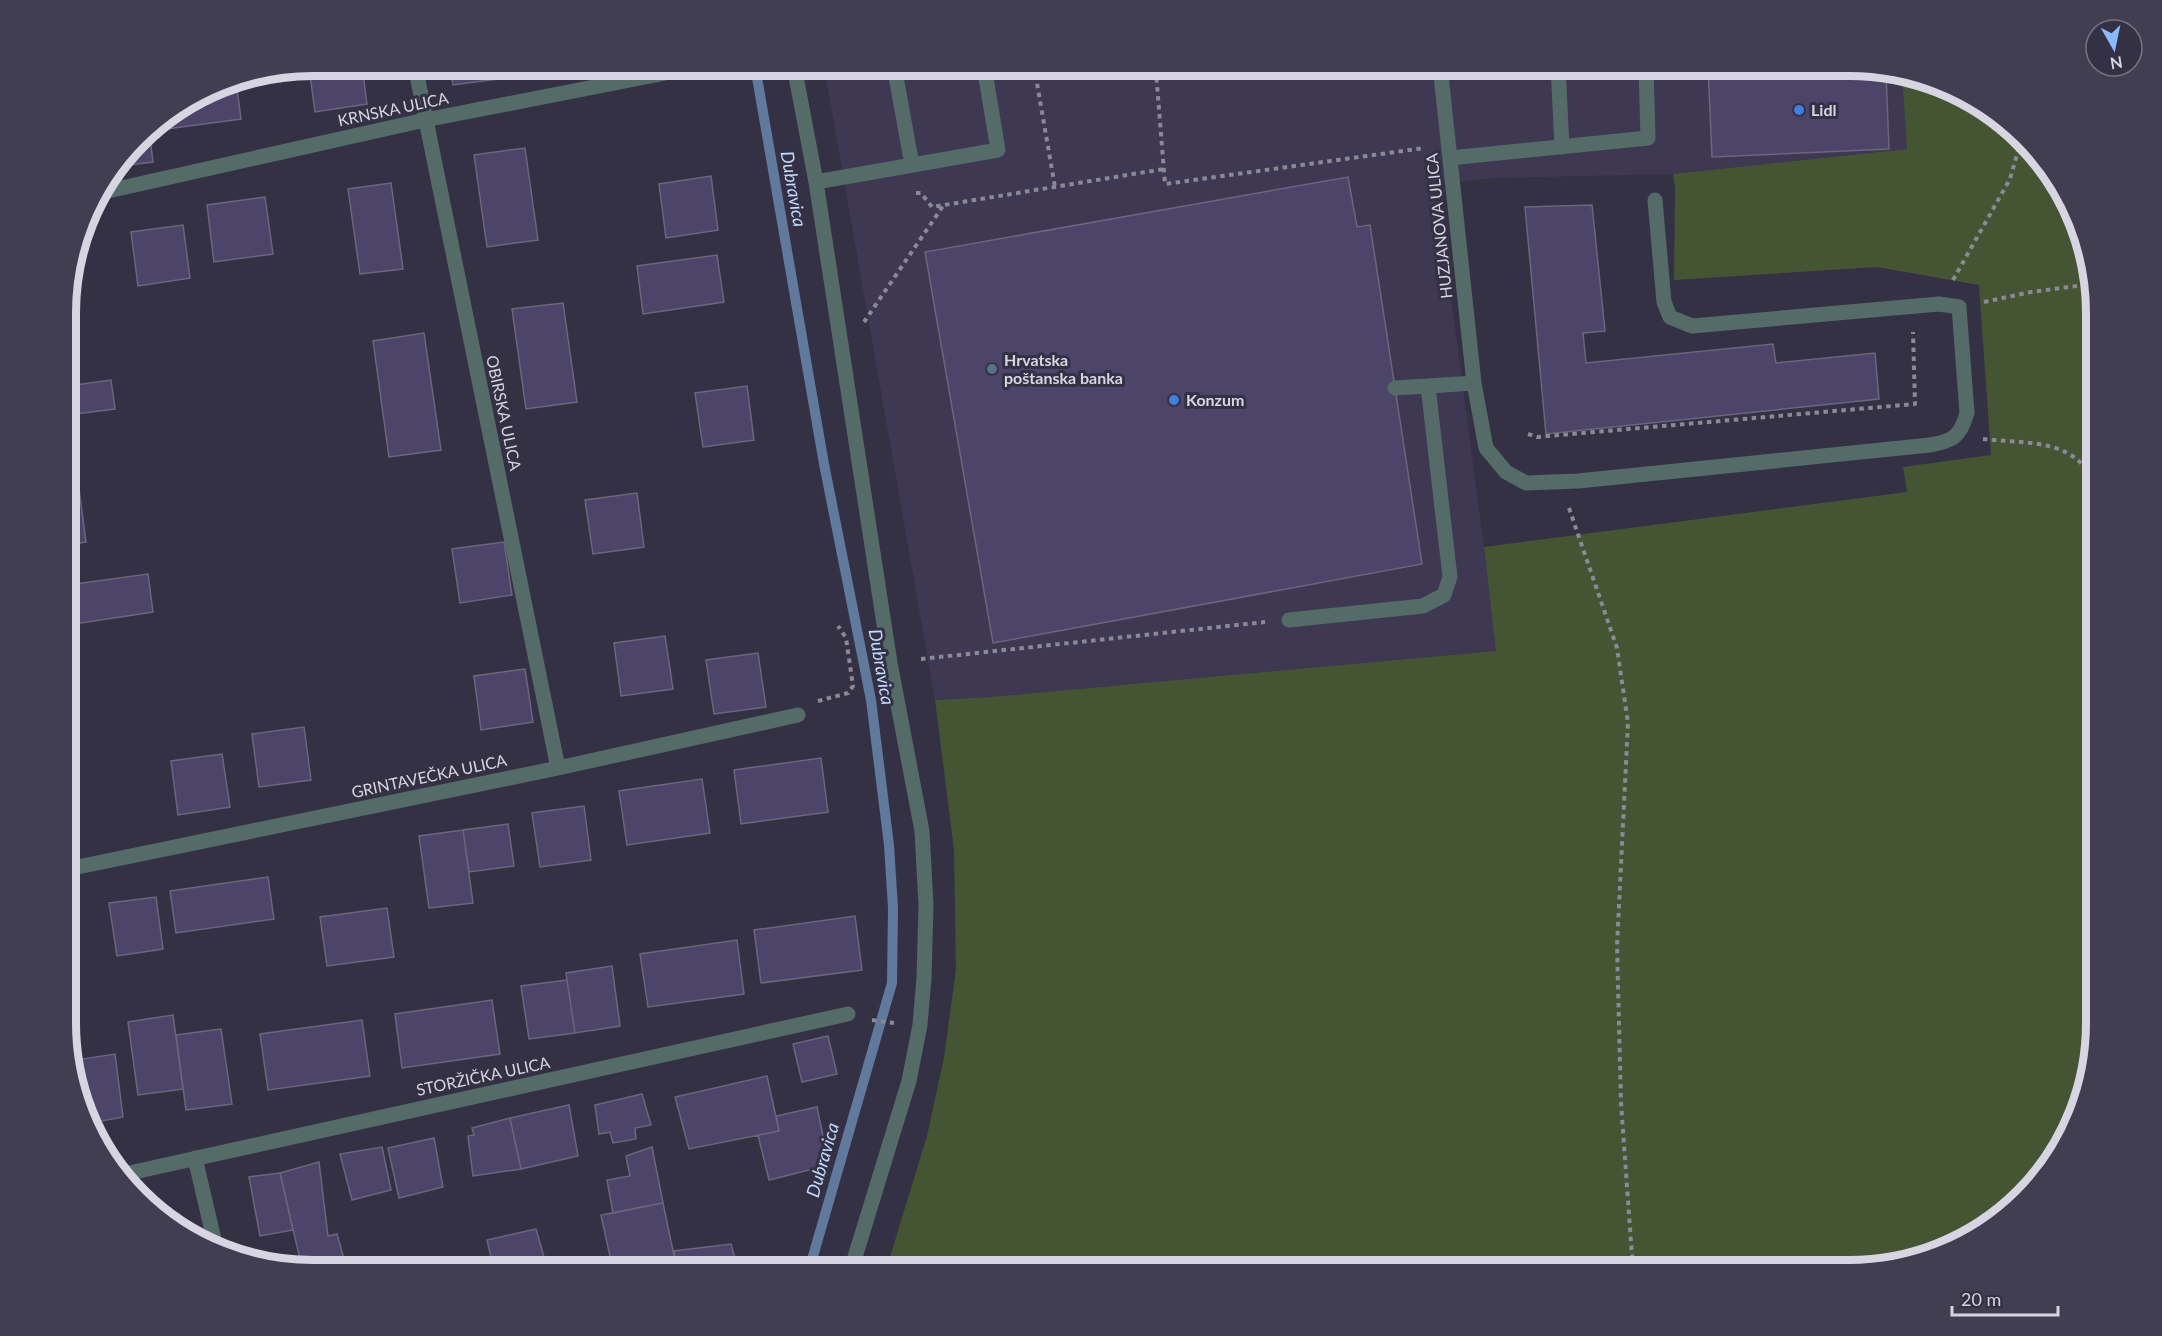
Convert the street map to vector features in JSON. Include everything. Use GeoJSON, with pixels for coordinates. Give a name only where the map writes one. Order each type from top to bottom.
{"type":"FeatureCollection","features":[{"type":"Feature","properties":{"kind":"street","name":"OBIRSKA ULICA"},"geometry":{"type":"LineString","coordinates":[[417,76],[558,768]]}},
{"type":"Feature","properties":{"kind":"street","name":"KRNSKA ULICA"},"geometry":{"type":"LineString","coordinates":[[110,191],[425,120],[646,76]]}},
{"type":"Feature","properties":{"kind":"street"},"geometry":{"type":"LineString","coordinates":[[796,76],[816,182],[888,651],[922,831],[926,905],[920,1025],[909,1082],[854,1260]]}},
{"type":"Feature","properties":{"kind":"street"},"geometry":{"type":"LineString","coordinates":[[896,76],[912,165]]}},
{"type":"Feature","properties":{"kind":"street"},"geometry":{"type":"LineString","coordinates":[[816,182],[998,150],[986,76]]}},
{"type":"Feature","properties":{"kind":"street","name":"HUZJANOVA ULICA"},"geometry":{"type":"LineString","coordinates":[[1441,76],[1474,383],[1486,448],[1506,472],[1526,483],[1560,481],[1930,445],[1948,442],[1954,436]]}},
{"type":"Feature","properties":{"kind":"street"},"geometry":{"type":"LineString","coordinates":[[1558,76],[1562,147]]}},
{"type":"Feature","properties":{"kind":"street"},"geometry":{"type":"LineString","coordinates":[[1449,151],[1562,147],[1648,138],[1646,76]]}},
{"type":"Feature","properties":{"kind":"street"},"geometry":{"type":"LineString","coordinates":[[1655,200],[1664,302],[1670,317],[1692,326],[1939,304],[1959,307],[1967,413],[1962,430],[1954,436]]}},
{"type":"Feature","properties":{"kind":"street"},"geometry":{"type":"LineString","coordinates":[[1395,388],[1474,383]]}},
{"type":"Feature","properties":{"kind":"street"},"geometry":{"type":"LineString","coordinates":[[1289,620],[1423,606],[1444,595],[1450,577],[1428,386]]}},
{"type":"Feature","properties":{"kind":"street","name":"GRINTAVEČKA ULICA"},"geometry":{"type":"LineString","coordinates":[[76,867],[558,768],[798,715]]}},
{"type":"Feature","properties":{"kind":"street","name":"STORŽIČKA ULICA"},"geometry":{"type":"LineString","coordinates":[[130,1173],[848,1014]]}},
{"type":"Feature","properties":{"kind":"street"},"geometry":{"type":"LineString","coordinates":[[195,1158],[213,1237]]}},
{"type":"Feature","properties":{"kind":"path"},"geometry":{"type":"LineString","coordinates":[[1036,76],[1055,187]]}},
{"type":"Feature","properties":{"kind":"path"},"geometry":{"type":"LineString","coordinates":[[1156,76],[1165,184],[1449,151]]}},
{"type":"Feature","properties":{"kind":"path"},"geometry":{"type":"LineString","coordinates":[[1939,304],[2010,179],[2019,149]]}},
{"type":"Feature","properties":{"kind":"path"},"geometry":{"type":"LineString","coordinates":[[912,193],[921,193],[932,207],[943,206],[1164,169]]}},
{"type":"Feature","properties":{"kind":"path"},"geometry":{"type":"LineString","coordinates":[[862,325],[943,206]]}},
{"type":"Feature","properties":{"kind":"path"},"geometry":{"type":"LineString","coordinates":[[1959,307],[2031,292],[2083,285]]}},
{"type":"Feature","properties":{"kind":"path"},"geometry":{"type":"LineString","coordinates":[[1528,434],[1537,437],[1915,404],[1913,328]]}},
{"type":"Feature","properties":{"kind":"path"},"geometry":{"type":"LineString","coordinates":[[1954,436],[2029,442],[2055,447],[2072,454],[2086,471]]}},
{"type":"Feature","properties":{"kind":"path"},"geometry":{"type":"LineString","coordinates":[[1560,481],[1617,648],[1628,723],[1617,946],[1621,1103],[1632,1260]]}},
{"type":"Feature","properties":{"kind":"path"},"geometry":{"type":"LineString","coordinates":[[921,659],[1289,620]]}},
{"type":"Feature","properties":{"kind":"path"},"geometry":{"type":"LineString","coordinates":[[798,715],[817,702],[848,693],[853,686],[846,638],[838,626]]}},
{"type":"Feature","properties":{"kind":"path"},"geometry":{"type":"LineString","coordinates":[[871,1020],[900,1024]]}},
{"type":"Feature","properties":{"kind":"shaded area"},"geometry":{"type":"Polygon","coordinates":[[[826,76],[1849,76],[1903,83],[1907,149],[1673,174],[1494,178],[1436,184],[1496,651],[935,700],[826,76]]]}},
{"type":"Feature","properties":{"kind":"green space"},"geometry":{"type":"Polygon","coordinates":[[[1903,83],[1954,101],[1980,116],[2005,135],[2037,169],[2061,208],[2073,237],[2081,267],[2085,298],[2086,1023],[2081,1069],[2073,1099],[2054,1141],[2027,1179],[1993,1211],[1954,1235],[1925,1247],[1895,1255],[1864,1259],[889,1260],[927,1136],[944,1058],[956,969],[954,849],[935,700],[1496,651],[1484,547],[1907,492],[1903,467],[1991,455],[1979,285],[1877,267],[1674,280],[1675,188],[1673,174],[1907,149],[1903,83]]]}},
{"type":"Feature","properties":{"kind":"building"},"geometry":{"type":"Polygon","coordinates":[[[310,76],[363,76],[367,104],[315,112],[310,76]]]}},
{"type":"Feature","properties":{"kind":"building"},"geometry":{"type":"Polygon","coordinates":[[[452,76],[505,76],[505,78],[453,85],[452,76]]]}},
{"type":"Feature","properties":{"kind":"building","name":"Lidl"},"geometry":{"type":"Polygon","coordinates":[[[1708,76],[1849,76],[1886,80],[1889,149],[1712,157],[1708,76]]]}},
{"type":"Feature","properties":{"kind":"building"},"geometry":{"type":"Polygon","coordinates":[[[237,89],[241,119],[167,129],[169,125],[195,108],[237,89]]]}},
{"type":"Feature","properties":{"kind":"building"},"geometry":{"type":"Polygon","coordinates":[[[151,141],[153,162],[128,165],[151,141]]]}},
{"type":"Feature","properties":{"kind":"building"},"geometry":{"type":"Polygon","coordinates":[[[525,148],[538,240],[487,247],[474,155],[525,148]]]}},
{"type":"Feature","properties":{"kind":"building"},"geometry":{"type":"Polygon","coordinates":[[[711,176],[718,230],[666,238],[659,184],[711,176]]]}},
{"type":"Feature","properties":{"kind":"building","name":"Konzum"},"geometry":{"type":"Polygon","coordinates":[[[1348,177],[1357,227],[1370,225],[1422,564],[993,643],[925,252],[1348,177]]]}},
{"type":"Feature","properties":{"kind":"building"},"geometry":{"type":"Polygon","coordinates":[[[391,183],[403,269],[360,274],[348,189],[391,183]]]}},
{"type":"Feature","properties":{"kind":"building"},"geometry":{"type":"Polygon","coordinates":[[[265,197],[273,254],[214,262],[207,205],[265,197]]]}},
{"type":"Feature","properties":{"kind":"building"},"geometry":{"type":"Polygon","coordinates":[[[1592,205],[1605,331],[1583,333],[1586,363],[1773,344],[1776,363],[1875,353],[1879,399],[1546,434],[1525,207],[1592,205]]]}},
{"type":"Feature","properties":{"kind":"building"},"geometry":{"type":"Polygon","coordinates":[[[183,225],[190,278],[138,286],[131,232],[183,225]]]}},
{"type":"Feature","properties":{"kind":"building"},"geometry":{"type":"Polygon","coordinates":[[[717,255],[724,302],[643,314],[637,266],[717,255]]]}},
{"type":"Feature","properties":{"kind":"building"},"geometry":{"type":"Polygon","coordinates":[[[563,303],[577,402],[526,409],[512,309],[563,303]]]}},
{"type":"Feature","properties":{"kind":"building"},"geometry":{"type":"Polygon","coordinates":[[[424,333],[441,450],[389,457],[373,341],[424,333]]]}},
{"type":"Feature","properties":{"kind":"building"},"geometry":{"type":"Polygon","coordinates":[[[111,380],[115,409],[76,414],[76,385],[111,380]]]}},
{"type":"Feature","properties":{"kind":"building"},"geometry":{"type":"Polygon","coordinates":[[[747,386],[754,440],[703,447],[695,393],[747,386]]]}},
{"type":"Feature","properties":{"kind":"building"},"geometry":{"type":"Polygon","coordinates":[[[79,489],[86,542],[76,544],[76,490],[79,489]]]}},
{"type":"Feature","properties":{"kind":"building"},"geometry":{"type":"Polygon","coordinates":[[[637,493],[644,547],[593,554],[585,500],[637,493]]]}},
{"type":"Feature","properties":{"kind":"building"},"geometry":{"type":"Polygon","coordinates":[[[504,542],[512,595],[460,603],[452,549],[504,542]]]}},
{"type":"Feature","properties":{"kind":"building"},"geometry":{"type":"Polygon","coordinates":[[[148,574],[153,612],[76,624],[76,584],[148,574]]]}},
{"type":"Feature","properties":{"kind":"building"},"geometry":{"type":"Polygon","coordinates":[[[665,636],[673,689],[621,696],[614,643],[665,636]]]}},
{"type":"Feature","properties":{"kind":"building"},"geometry":{"type":"Polygon","coordinates":[[[758,653],[766,707],[714,714],[706,660],[758,653]]]}},
{"type":"Feature","properties":{"kind":"building"},"geometry":{"type":"Polygon","coordinates":[[[525,669],[533,722],[481,730],[474,676],[525,669]]]}},
{"type":"Feature","properties":{"kind":"building"},"geometry":{"type":"Polygon","coordinates":[[[304,727],[311,780],[259,787],[252,734],[304,727]]]}},
{"type":"Feature","properties":{"kind":"building"},"geometry":{"type":"Polygon","coordinates":[[[222,754],[230,807],[178,815],[171,761],[222,754]]]}},
{"type":"Feature","properties":{"kind":"building"},"geometry":{"type":"Polygon","coordinates":[[[821,758],[828,812],[741,824],[734,770],[821,758]]]}},
{"type":"Feature","properties":{"kind":"building"},"geometry":{"type":"Polygon","coordinates":[[[702,779],[710,833],[627,845],[619,791],[702,779]]]}},
{"type":"Feature","properties":{"kind":"building"},"geometry":{"type":"Polygon","coordinates":[[[584,806],[591,860],[540,867],[532,813],[584,806]]]}},
{"type":"Feature","properties":{"kind":"building"},"geometry":{"type":"Polygon","coordinates":[[[508,824],[514,866],[469,872],[463,830],[508,824]]]}},
{"type":"Feature","properties":{"kind":"building"},"geometry":{"type":"Polygon","coordinates":[[[463,830],[473,903],[429,908],[419,836],[463,830]]]}},
{"type":"Feature","properties":{"kind":"building"},"geometry":{"type":"Polygon","coordinates":[[[268,877],[274,919],[176,933],[170,891],[268,877]]]}},
{"type":"Feature","properties":{"kind":"building"},"geometry":{"type":"Polygon","coordinates":[[[156,897],[163,949],[117,956],[109,903],[156,897]]]}},
{"type":"Feature","properties":{"kind":"building"},"geometry":{"type":"Polygon","coordinates":[[[387,908],[394,957],[327,966],[320,917],[387,908]]]}},
{"type":"Feature","properties":{"kind":"building"},"geometry":{"type":"Polygon","coordinates":[[[855,916],[862,970],[761,983],[754,930],[855,916]]]}},
{"type":"Feature","properties":{"kind":"building"},"geometry":{"type":"Polygon","coordinates":[[[737,940],[744,994],[648,1007],[640,954],[737,940]]]}},
{"type":"Feature","properties":{"kind":"building"},"geometry":{"type":"Polygon","coordinates":[[[612,966],[620,1026],[575,1033],[566,973],[612,966]]]}},
{"type":"Feature","properties":{"kind":"building"},"geometry":{"type":"Polygon","coordinates":[[[567,980],[575,1033],[529,1039],[521,986],[567,980]]]}},
{"type":"Feature","properties":{"kind":"building"},"geometry":{"type":"Polygon","coordinates":[[[492,1000],[500,1054],[402,1068],[395,1014],[492,1000]]]}},
{"type":"Feature","properties":{"kind":"building"},"geometry":{"type":"Polygon","coordinates":[[[173,1015],[183,1089],[138,1095],[128,1022],[173,1015]]]}},
{"type":"Feature","properties":{"kind":"building"},"geometry":{"type":"Polygon","coordinates":[[[362,1020],[370,1076],[268,1090],[260,1034],[362,1020]]]}},
{"type":"Feature","properties":{"kind":"building"},"geometry":{"type":"Polygon","coordinates":[[[221,1029],[232,1104],[186,1110],[176,1035],[221,1029]]]}},
{"type":"Feature","properties":{"kind":"building"},"geometry":{"type":"Polygon","coordinates":[[[828,1036],[837,1074],[802,1082],[793,1044],[828,1036]]]}},
{"type":"Feature","properties":{"kind":"building"},"geometry":{"type":"Polygon","coordinates":[[[115,1054],[123,1117],[98,1122],[89,1099],[80,1059],[115,1054]]]}},
{"type":"Feature","properties":{"kind":"building"},"geometry":{"type":"Polygon","coordinates":[[[767,1076],[779,1131],[689,1149],[675,1097],[767,1076]]]}},
{"type":"Feature","properties":{"kind":"building"},"geometry":{"type":"Polygon","coordinates":[[[642,1094],[651,1125],[635,1128],[636,1139],[613,1143],[610,1132],[599,1134],[595,1105],[642,1094]]]}},
{"type":"Feature","properties":{"kind":"building"},"geometry":{"type":"Polygon","coordinates":[[[569,1105],[578,1156],[521,1169],[510,1118],[569,1105]]]}},
{"type":"Feature","properties":{"kind":"building"},"geometry":{"type":"Polygon","coordinates":[[[817,1107],[829,1165],[769,1180],[758,1135],[779,1131],[776,1116],[817,1107]]]}},
{"type":"Feature","properties":{"kind":"building"},"geometry":{"type":"Polygon","coordinates":[[[510,1118],[521,1169],[473,1176],[468,1136],[474,1135],[472,1128],[510,1118]]]}},
{"type":"Feature","properties":{"kind":"building"},"geometry":{"type":"Polygon","coordinates":[[[434,1138],[443,1187],[399,1198],[388,1148],[434,1138]]]}},
{"type":"Feature","properties":{"kind":"building"},"geometry":{"type":"Polygon","coordinates":[[[382,1147],[391,1190],[352,1200],[340,1154],[382,1147]]]}},
{"type":"Feature","properties":{"kind":"building"},"geometry":{"type":"Polygon","coordinates":[[[652,1147],[663,1203],[613,1213],[607,1180],[630,1176],[626,1156],[652,1147]]]}},
{"type":"Feature","properties":{"kind":"building"},"geometry":{"type":"Polygon","coordinates":[[[319,1162],[328,1236],[337,1234],[344,1260],[300,1259],[280,1173],[319,1162]]]}},
{"type":"Feature","properties":{"kind":"building"},"geometry":{"type":"Polygon","coordinates":[[[280,1173],[293,1230],[260,1236],[249,1177],[280,1173]]]}},
{"type":"Feature","properties":{"kind":"building"},"geometry":{"type":"Polygon","coordinates":[[[663,1203],[675,1260],[611,1260],[601,1215],[663,1203]]]}},
{"type":"Feature","properties":{"kind":"building"},"geometry":{"type":"Polygon","coordinates":[[[536,1229],[545,1260],[492,1260],[487,1240],[536,1229]]]}},
{"type":"Feature","properties":{"kind":"building"},"geometry":{"type":"Polygon","coordinates":[[[731,1244],[735,1260],[675,1260],[674,1251],[731,1244]]]}},
{"type":"Feature","properties":{"kind":"waterway","name":"Dubravica"},"geometry":{"type":"LineString","coordinates":[[757,76],[824,464],[871,700],[889,845],[893,908],[892,983],[812,1260]]}},
{"type":"Feature","properties":{"kind":"place","name":"Lidl"},"geometry":{"type":"Point","coordinates":[1799,110]}},
{"type":"Feature","properties":{"kind":"place","name":"Hrvatska poštanska banka"},"geometry":{"type":"Point","coordinates":[992,369]}},
{"type":"Feature","properties":{"kind":"place","name":"Konzum"},"geometry":{"type":"Point","coordinates":[1174,400]}}]}
